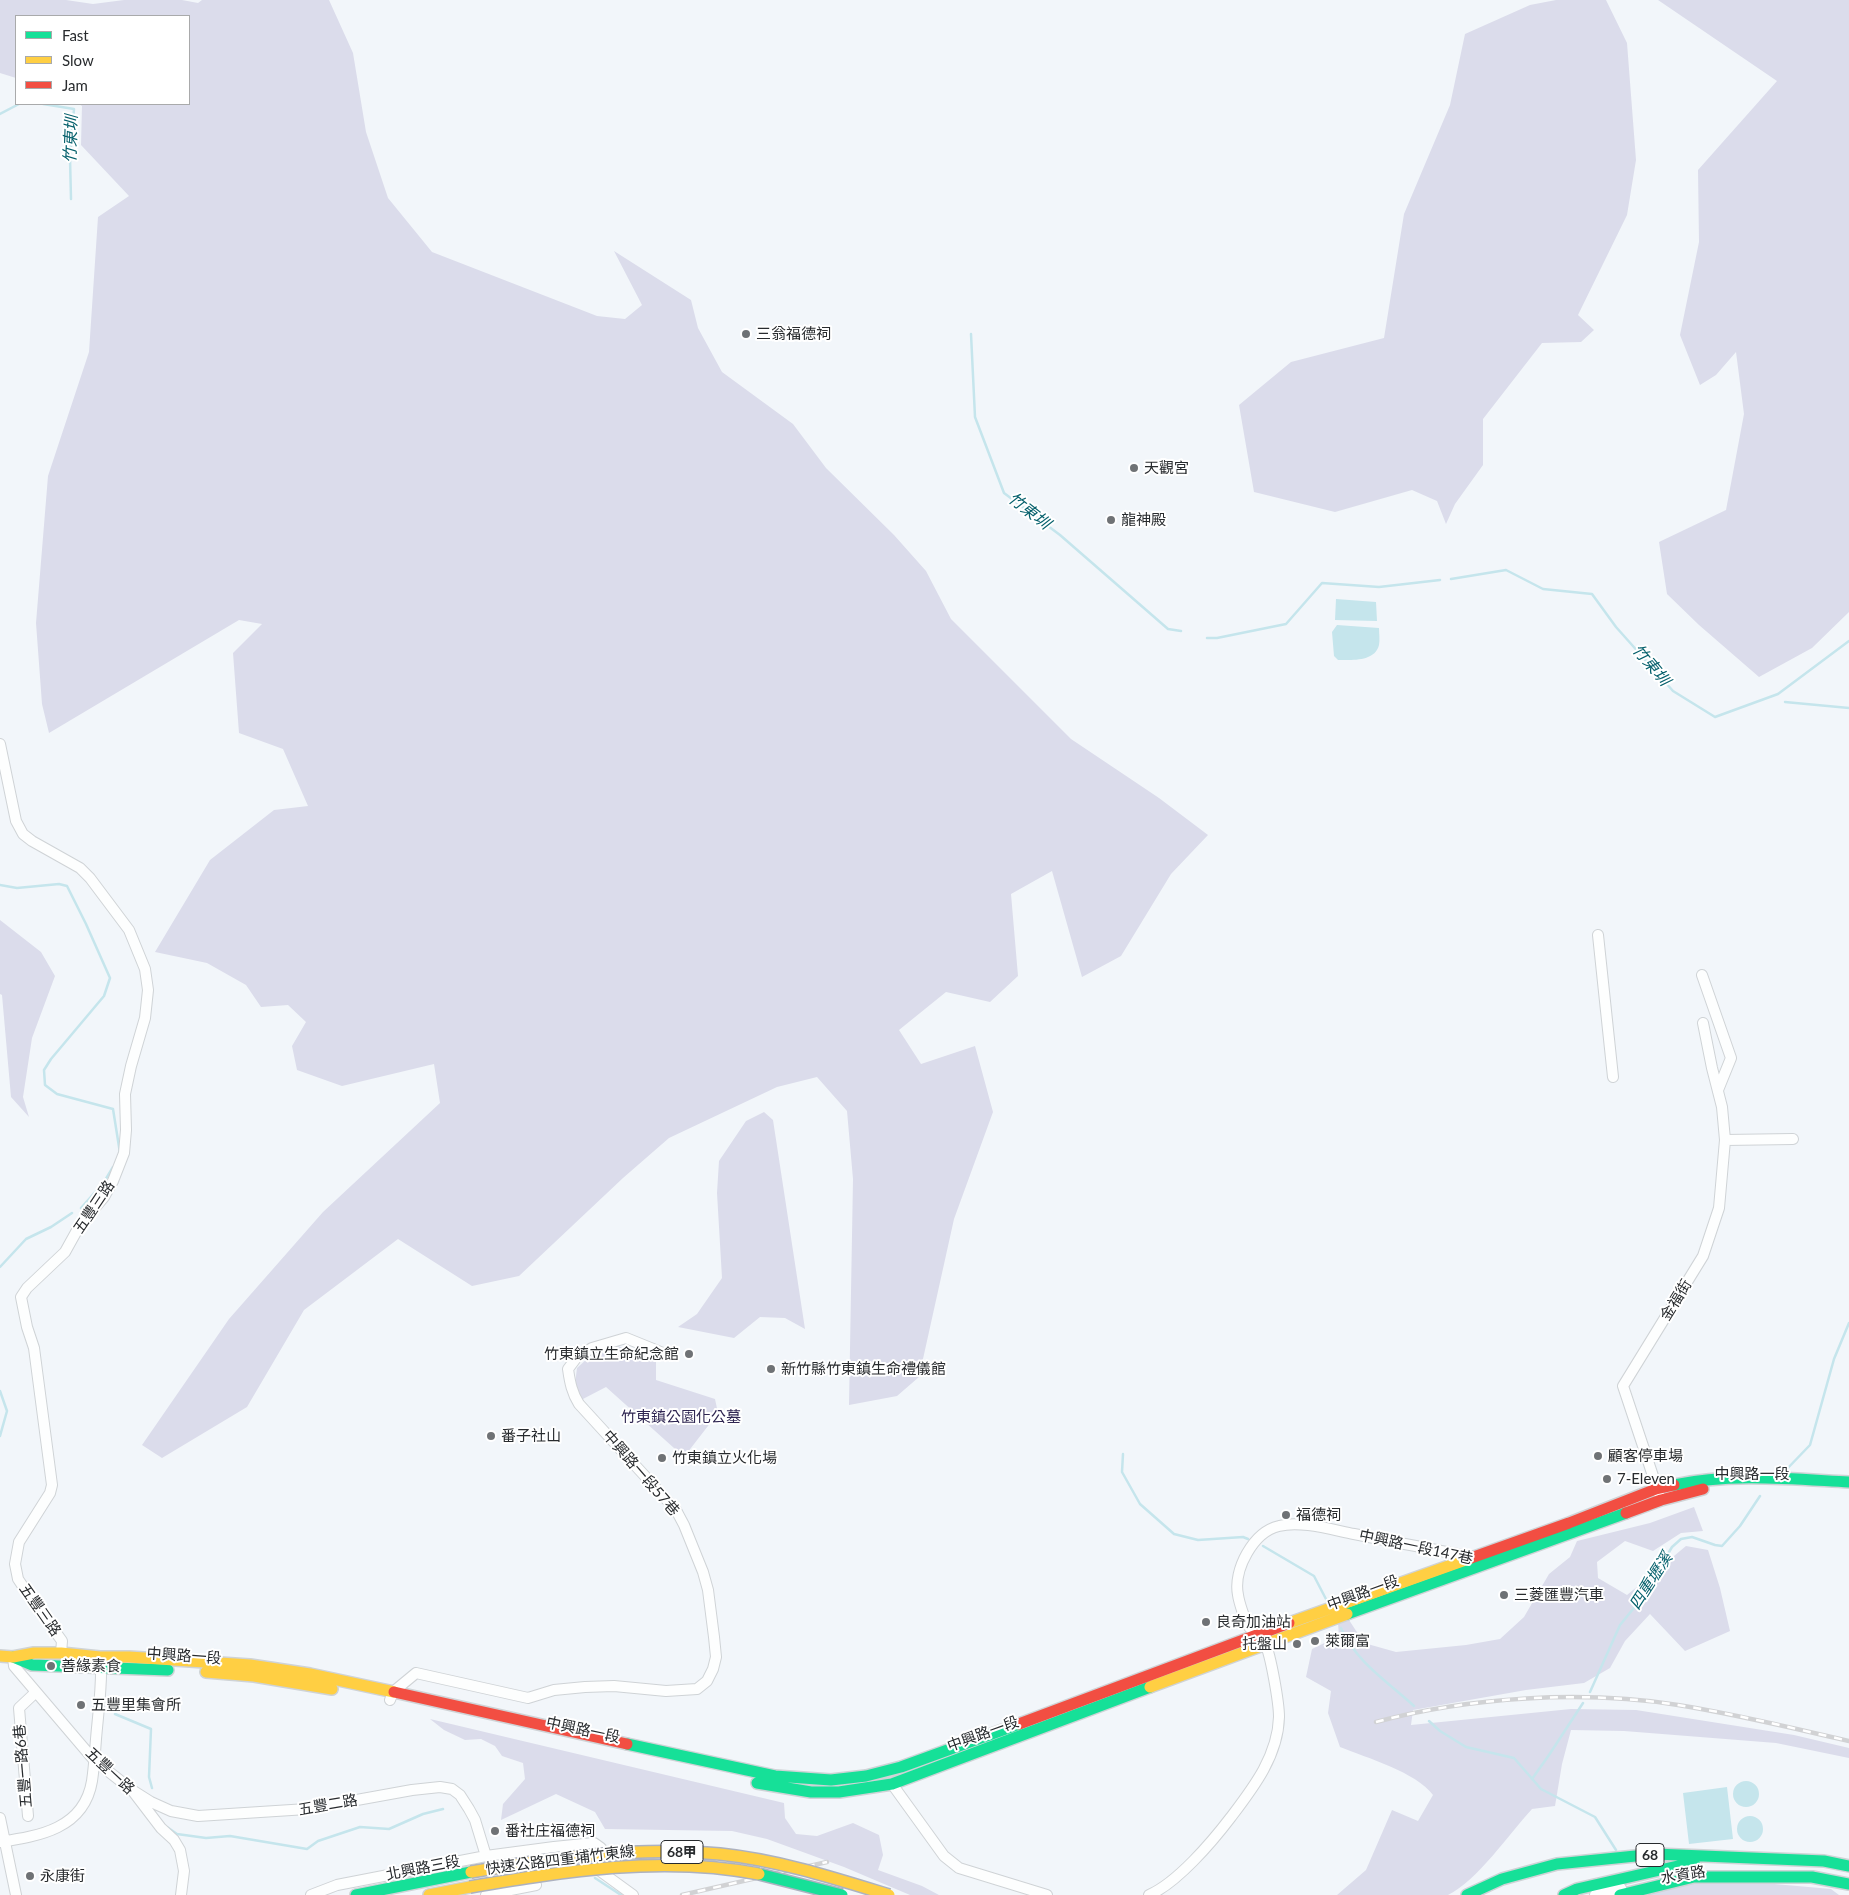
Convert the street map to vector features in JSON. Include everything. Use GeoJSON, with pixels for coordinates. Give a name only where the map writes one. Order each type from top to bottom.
{"type":"FeatureCollection","features":[{"type":"Feature","properties":{"kind":"main road","name":"中興路一段"},"geometry":{"type":"LineString","coordinates":[[101,1663],[129,1657],[250,1665],[310,1674],[392,1696],[456,1718],[779,1788],[811,1792],[839,1792],[892,1784],[1265,1644],[1488,1563],[1693,1481],[1753,1477],[1849,1482]]}},
{"type":"Feature","properties":{"kind":"main road","name":"中興路一段"},"geometry":{"type":"LineString","coordinates":[[392,1696],[452,1706],[775,1776],[807,1780],[835,1780],[896,1770],[1258,1634],[1569,1523],[1659,1494],[1751,1486],[1849,1492]]}},
{"type":"Feature","properties":{"kind":"main road"},"geometry":{"type":"LineString","coordinates":[[0,1656],[13,1657],[34,1653],[61,1653],[101,1663]]}},
{"type":"Feature","properties":{"kind":"main road"},"geometry":{"type":"LineString","coordinates":[[13,1657],[32,1665],[101,1663]]}},
{"type":"Feature","properties":{"kind":"main road","name":"快速公路四重埔竹東線"},"geometry":{"type":"LineString","coordinates":[[356,1895],[471,1872],[552,1859],[611,1852],[678,1851],[720,1854],[764,1861],[805,1870],[889,1895]]}},
{"type":"Feature","properties":{"kind":"main road","name":"68"},"geometry":{"type":"LineString","coordinates":[[1467,1895],[1502,1879],[1557,1864],[1655,1854],[1824,1861],[1849,1866]]}},
{"type":"Feature","properties":{"kind":"main road"},"geometry":{"type":"LineString","coordinates":[[1564,1895],[1577,1889],[1682,1865],[1801,1860]]}},
{"type":"Feature","properties":{"kind":"main road","name":"快速公路四重埔竹東線"},"geometry":{"type":"LineString","coordinates":[[428,1895],[552,1873],[612,1866],[678,1865],[717,1867],[760,1874],[842,1895]]}},
{"type":"Feature","properties":{"kind":"main road","name":"68"},"geometry":{"type":"LineString","coordinates":[[1620,1895],[1694,1877],[1812,1877],[1849,1884]]}},
{"type":"Feature","properties":{"kind":"street","name":"五豐三路"},"geometry":{"type":"LineString","coordinates":[[0,744],[16,821],[23,834],[80,868],[90,878],[129,930],[145,969],[148,990],[145,1018],[125,1094],[126,1130],[124,1153],[113,1181],[100,1203],[80,1225],[64,1252],[21,1297],[27,1327],[34,1348],[52,1485],[50,1493],[19,1542],[15,1564],[18,1579],[62,1641],[61,1653]]}},
{"type":"Feature","properties":{"kind":"street"},"geometry":{"type":"LineString","coordinates":[[1598,936],[1613,1077]]}},
{"type":"Feature","properties":{"kind":"street"},"geometry":{"type":"LineString","coordinates":[[1702,975],[1731,1058],[1718,1090]]}},
{"type":"Feature","properties":{"kind":"street","name":"金福街"},"geometry":{"type":"LineString","coordinates":[[1659,1494],[1623,1386],[1703,1256],[1719,1208],[1725,1140],[1722,1107],[1704,1024]]}},
{"type":"Feature","properties":{"kind":"street"},"geometry":{"type":"LineString","coordinates":[[1725,1140],[1793,1139]]}},
{"type":"Feature","properties":{"kind":"street","name":"中興路一段57巷"},"geometry":{"type":"LineString","coordinates":[[392,1696],[416,1673],[528,1698],[554,1690],[585,1687],[614,1686],[686,1691],[696,1689],[707,1681],[716,1657],[708,1590],[703,1572],[684,1525],[676,1510],[579,1404],[573,1394],[568,1369],[577,1357],[592,1348],[626,1338],[663,1353]]}},
{"type":"Feature","properties":{"kind":"street","name":"中興路一段147巷"},"geometry":{"type":"LineString","coordinates":[[1265,1644],[1258,1634],[1249,1627],[1238,1595],[1237,1578],[1249,1550],[1266,1532],[1279,1526],[1315,1526],[1472,1557],[1488,1563]]}},
{"type":"Feature","properties":{"kind":"street"},"geometry":{"type":"LineString","coordinates":[[1149,1895],[1156,1892],[1184,1869],[1205,1848],[1251,1791],[1267,1763],[1276,1739],[1279,1718],[1278,1698],[1265,1644]]}},
{"type":"Feature","properties":{"kind":"street","name":"五豐一路"},"geometry":{"type":"LineString","coordinates":[[13,1657],[14,1666],[94,1760],[132,1790],[161,1828],[174,1840],[180,1850],[184,1871],[181,1895]]}},
{"type":"Feature","properties":{"kind":"street"},"geometry":{"type":"LineString","coordinates":[[2,1842],[40,1835],[54,1830],[76,1814],[88,1794],[92,1783],[101,1663]]}},
{"type":"Feature","properties":{"kind":"street","name":"五豐一路6巷"},"geometry":{"type":"LineString","coordinates":[[28,1816],[19,1708],[36,1692]]}},
{"type":"Feature","properties":{"kind":"street"},"geometry":{"type":"LineString","coordinates":[[892,1784],[944,1856],[959,1868],[1047,1895]]}},
{"type":"Feature","properties":{"kind":"street","name":"五豐二路"},"geometry":{"type":"LineString","coordinates":[[132,1790],[151,1802],[172,1811],[198,1816],[307,1809],[412,1790],[452,1789],[460,1795],[475,1820],[486,1856]]}},
{"type":"Feature","properties":{"kind":"street"},"geometry":{"type":"LineString","coordinates":[[0,1818],[2,1842],[16,1895]]}},
{"type":"Feature","properties":{"kind":"street","name":"北興路三段"},"geometry":{"type":"LineString","coordinates":[[312,1895],[337,1885],[486,1856],[591,1843],[601,1848],[603,1865],[600,1871]]}},
{"type":"Feature","properties":{"kind":"street","name":"水資路"},"geometry":{"type":"LineString","coordinates":[[1595,1895],[1691,1872],[1774,1870]]}},
{"type":"Feature","properties":{"kind":"street"},"geometry":{"type":"LineString","coordinates":[[486,1895],[595,1874],[600,1871],[633,1895]]}},
{"type":"Feature","properties":{"kind":"green space"},"geometry":{"type":"Polygon","coordinates":[[[0,0],[66,0],[93,4],[124,0],[182,0],[198,3],[202,0],[329,0],[353,53],[366,132],[388,198],[432,252],[597,316],[625,319],[642,305],[614,251],[691,300],[698,328],[722,372],[793,424],[826,468],[894,535],[926,571],[951,619],[1071,739],[1159,798],[1208,835],[1171,874],[1121,956],[1082,977],[1052,871],[1011,894],[1018,976],[990,1002],[946,992],[899,1030],[921,1064],[975,1046],[993,1112],[954,1219],[919,1377],[897,1396],[849,1405],[853,1179],[847,1111],[817,1077],[777,1087],[669,1138],[623,1178],[519,1276],[472,1286],[398,1239],[304,1310],[247,1407],[162,1458],[142,1445],[229,1319],[323,1212],[440,1103],[434,1064],[342,1086],[297,1070],[292,1046],[306,1022],[288,1005],[261,1007],[246,985],[207,963],[155,952],[210,860],[274,810],[308,806],[283,749],[239,733],[233,653],[262,624],[239,620],[49,733],[42,704],[36,623],[48,476],[89,352],[98,217],[129,196],[81,145],[80,105],[190,105],[190,15],[15,15],[15,78],[0,73],[0,0]]]}},
{"type":"Feature","properties":{"kind":"green space"},"geometry":{"type":"Polygon","coordinates":[[[1556,0],[1606,0],[1627,43],[1636,160],[1627,215],[1578,315],[1594,330],[1581,342],[1542,343],[1483,419],[1483,465],[1455,504],[1446,524],[1437,501],[1412,490],[1335,512],[1254,492],[1239,405],[1291,362],[1384,338],[1404,214],[1450,105],[1465,34],[1530,5],[1556,0]]]}},
{"type":"Feature","properties":{"kind":"green space"},"geometry":{"type":"Polygon","coordinates":[[[1658,0],[1849,0],[1849,612],[1812,648],[1759,677],[1699,625],[1667,594],[1659,542],[1726,510],[1744,414],[1736,352],[1716,375],[1700,385],[1680,335],[1699,242],[1698,170],[1777,81],[1658,0]]]}},
{"type":"Feature","properties":{"kind":"green space"},"geometry":{"type":"Polygon","coordinates":[[[0,920],[41,952],[55,976],[32,1038],[23,1097],[29,1117],[11,1097],[2,995],[0,994],[0,920]]]}},
{"type":"Feature","properties":{"kind":"green space"},"geometry":{"type":"Polygon","coordinates":[[[764,1112],[773,1120],[805,1329],[785,1318],[760,1317],[734,1338],[678,1327],[697,1314],[722,1278],[717,1193],[719,1161],[746,1121],[764,1112]]]}},
{"type":"Feature","properties":{"kind":"green space","name":"竹東鎮公園化公墓"},"geometry":{"type":"Polygon","coordinates":[[[618,1346],[656,1361],[656,1380],[715,1399],[718,1413],[684,1457],[606,1387],[581,1400],[575,1384],[577,1368],[588,1358],[618,1346]]]}},
{"type":"Feature","properties":{"kind":"green space"},"geometry":{"type":"Polygon","coordinates":[[[1694,1507],[1703,1531],[1681,1533],[1653,1551],[1625,1541],[1597,1562],[1598,1578],[1627,1595],[1686,1546],[1708,1550],[1720,1588],[1730,1631],[1685,1651],[1650,1614],[1625,1641],[1610,1668],[1584,1683],[1526,1690],[1413,1710],[1411,1725],[1571,1709],[1636,1710],[1794,1735],[1849,1748],[1849,1758],[1776,1743],[1624,1731],[1571,1730],[1562,1764],[1555,1806],[1532,1809],[1481,1868],[1459,1888],[1448,1895],[1337,1895],[1366,1870],[1392,1810],[1418,1821],[1433,1795],[1415,1779],[1377,1761],[1340,1747],[1328,1713],[1331,1691],[1306,1677],[1312,1649],[1339,1636],[1338,1623],[1349,1620],[1364,1643],[1396,1652],[1466,1645],[1500,1639],[1524,1617],[1549,1574],[1570,1557],[1577,1541],[1650,1523],[1694,1507]]]}},
{"type":"Feature","properties":{"kind":"green space"},"geometry":{"type":"Polygon","coordinates":[[[430,1719],[784,1803],[785,1818],[796,1834],[817,1836],[853,1823],[879,1835],[883,1855],[878,1870],[922,1886],[939,1895],[910,1895],[844,1867],[767,1839],[732,1831],[605,1829],[595,1812],[556,1794],[501,1820],[503,1804],[525,1779],[523,1763],[502,1756],[495,1746],[481,1739],[465,1740],[444,1730],[430,1719]]]}},
{"type":"Feature","properties":{"kind":"green space"},"geometry":{"type":"Polygon","coordinates":[[[1695,1881],[1763,1883],[1831,1889],[1839,1895],[1636,1895],[1695,1881]]]}},
{"type":"Feature","properties":{"kind":"water"},"geometry":{"type":"Polygon","coordinates":[[[1336,599],[1376,602],[1377,621],[1335,620],[1336,599]]]}},
{"type":"Feature","properties":{"kind":"water"},"geometry":{"type":"Polygon","coordinates":[[[1337,625],[1379,628],[1377,651],[1373,655],[1362,659],[1338,660],[1334,656],[1332,632],[1337,625]]]}},
{"type":"Feature","properties":{"kind":"water"},"geometry":{"type":"Polygon","coordinates":[[[1746,1781],[1755,1785],[1759,1794],[1755,1803],[1746,1807],[1737,1803],[1733,1794],[1737,1785],[1746,1781]]]}},
{"type":"Feature","properties":{"kind":"water"},"geometry":{"type":"Polygon","coordinates":[[[1727,1787],[1733,1839],[1689,1844],[1683,1793],[1727,1787]]]}},
{"type":"Feature","properties":{"kind":"water"},"geometry":{"type":"Polygon","coordinates":[[[1750,1816],[1759,1820],[1763,1829],[1759,1838],[1750,1842],[1741,1838],[1737,1829],[1741,1820],[1750,1816]]]}},
{"type":"Feature","properties":{"kind":"waterway","name":"竹東圳"},"geometry":{"type":"LineString","coordinates":[[0,114],[17,105]]}},
{"type":"Feature","properties":{"kind":"waterway","name":"竹東圳"},"geometry":{"type":"LineString","coordinates":[[49,105],[74,109],[70,158],[71,199]]}},
{"type":"Feature","properties":{"kind":"waterway","name":"竹東圳"},"geometry":{"type":"LineString","coordinates":[[971,334],[975,417],[1004,493],[1060,535],[1168,629],[1181,631]]}},
{"type":"Feature","properties":{"kind":"waterway","name":"竹東圳"},"geometry":{"type":"LineString","coordinates":[[1451,579],[1506,570],[1543,589],[1592,594],[1616,627],[1673,691],[1715,717],[1778,694],[1849,641]]}},
{"type":"Feature","properties":{"kind":"waterway","name":"竹東圳"},"geometry":{"type":"LineString","coordinates":[[1207,638],[1217,638],[1286,624],[1322,583],[1379,587],[1440,580]]}},
{"type":"Feature","properties":{"kind":"waterway"},"geometry":{"type":"LineString","coordinates":[[1785,702],[1849,708]]}},
{"type":"Feature","properties":{"kind":"waterway"},"geometry":{"type":"LineString","coordinates":[[0,885],[17,888],[59,884],[67,886],[86,924],[110,978],[104,996],[44,1070],[45,1085],[57,1094],[113,1109],[120,1153]]}},
{"type":"Feature","properties":{"kind":"waterway"},"geometry":{"type":"LineString","coordinates":[[81,1208],[104,1182],[113,1167]]}},
{"type":"Feature","properties":{"kind":"waterway"},"geometry":{"type":"LineString","coordinates":[[0,1267],[26,1239],[51,1227],[72,1213]]}},
{"type":"Feature","properties":{"kind":"waterway","name":"四重壢溪"},"geometry":{"type":"LineString","coordinates":[[1785,1471],[1810,1445],[1834,1359],[1849,1323]]}},
{"type":"Feature","properties":{"kind":"waterway"},"geometry":{"type":"LineString","coordinates":[[0,1391],[7,1411],[0,1436]]}},
{"type":"Feature","properties":{"kind":"waterway"},"geometry":{"type":"LineString","coordinates":[[1123,1454],[1122,1472],[1140,1504],[1174,1534],[1198,1540],[1243,1537],[1248,1539]]}},
{"type":"Feature","properties":{"kind":"waterway","name":"四重壢溪"},"geometry":{"type":"LineString","coordinates":[[1590,1692],[1620,1625],[1642,1598],[1672,1547],[1681,1539],[1692,1537],[1722,1546],[1740,1526],[1760,1496]]}},
{"type":"Feature","properties":{"kind":"waterway"},"geometry":{"type":"LineString","coordinates":[[1263,1546],[1314,1576],[1327,1601]]}},
{"type":"Feature","properties":{"kind":"waterway"},"geometry":{"type":"LineString","coordinates":[[1341,1628],[1347,1640],[1364,1661],[1414,1706]]}},
{"type":"Feature","properties":{"kind":"waterway","name":"四重壢溪"},"geometry":{"type":"LineString","coordinates":[[1532,1779],[1583,1703]]}},
{"type":"Feature","properties":{"kind":"waterway"},"geometry":{"type":"LineString","coordinates":[[115,1714],[151,1729],[149,1777],[152,1788]]}},
{"type":"Feature","properties":{"kind":"waterway"},"geometry":{"type":"LineString","coordinates":[[1429,1721],[1440,1731],[1466,1747],[1514,1758],[1541,1789],[1595,1817],[1616,1850]]}},
{"type":"Feature","properties":{"kind":"waterway"},"geometry":{"type":"LineString","coordinates":[[167,1827],[177,1834],[206,1838],[230,1836],[307,1849],[318,1841],[360,1827],[389,1829],[423,1814],[443,1809]]}},
{"type":"Feature","properties":{"kind":"waterway"},"geometry":{"type":"LineString","coordinates":[[595,1878],[621,1895]]}},
{"type":"Feature","properties":{"kind":"railway"},"geometry":{"type":"LineString","coordinates":[[1376,1722],[1412,1713],[1487,1702],[1526,1698],[1604,1698],[1642,1700],[1678,1705],[1849,1741]]}},
{"type":"Feature","properties":{"kind":"railway"},"geometry":{"type":"LineString","coordinates":[[682,1895],[827,1862]]}},
{"type":"Feature","properties":{"kind":"traffic: fast"},"geometry":{"type":"LineString","coordinates":[[1674,1485],[1696,1481],[1739,1478],[1783,1478],[1849,1482]]}},
{"type":"Feature","properties":{"kind":"traffic: fast"},"geometry":{"type":"LineString","coordinates":[[1347,1614],[1626,1513]]}},
{"type":"Feature","properties":{"kind":"traffic: fast"},"geometry":{"type":"LineString","coordinates":[[13,1657],[32,1665],[168,1670]]}},
{"type":"Feature","properties":{"kind":"traffic: fast"},"geometry":{"type":"LineString","coordinates":[[757,1783],[811,1792],[839,1792],[892,1784],[1150,1687]]}},
{"type":"Feature","properties":{"kind":"traffic: fast"},"geometry":{"type":"LineString","coordinates":[[627,1744],[775,1776],[831,1780],[866,1776],[901,1767],[1019,1724]]}},
{"type":"Feature","properties":{"kind":"traffic: fast"},"geometry":{"type":"LineString","coordinates":[[1467,1895],[1502,1879],[1557,1864],[1655,1854],[1824,1861],[1849,1866]]}},
{"type":"Feature","properties":{"kind":"traffic: fast"},"geometry":{"type":"LineString","coordinates":[[1564,1895],[1577,1889],[1682,1865],[1695,1865]]}},
{"type":"Feature","properties":{"kind":"traffic: fast"},"geometry":{"type":"LineString","coordinates":[[356,1895],[471,1872]]}},
{"type":"Feature","properties":{"kind":"traffic: fast"},"geometry":{"type":"LineString","coordinates":[[759,1874],[842,1895]]}},
{"type":"Feature","properties":{"kind":"traffic: fast"},"geometry":{"type":"LineString","coordinates":[[1620,1895],[1694,1877],[1812,1877],[1849,1884]]}},
{"type":"Feature","properties":{"kind":"traffic: slow"},"geometry":{"type":"LineString","coordinates":[[1289,1623],[1471,1558]]}},
{"type":"Feature","properties":{"kind":"traffic: slow"},"geometry":{"type":"LineString","coordinates":[[1150,1687],[1347,1614]]}},
{"type":"Feature","properties":{"kind":"traffic: slow"},"geometry":{"type":"LineString","coordinates":[[0,1656],[13,1657],[34,1653],[61,1653],[100,1657],[129,1657],[250,1665],[310,1674],[394,1692]]}},
{"type":"Feature","properties":{"kind":"traffic: slow"},"geometry":{"type":"LineString","coordinates":[[206,1672],[254,1676],[332,1689]]}},
{"type":"Feature","properties":{"kind":"traffic: slow"},"geometry":{"type":"LineString","coordinates":[[471,1872],[533,1862],[626,1852],[689,1852],[742,1857],[784,1865],[889,1895]]}},
{"type":"Feature","properties":{"kind":"traffic: slow"},"geometry":{"type":"LineString","coordinates":[[470,1887],[614,1867],[687,1866],[723,1868],[759,1874]]}},
{"type":"Feature","properties":{"kind":"traffic: slow"},"geometry":{"type":"LineString","coordinates":[[429,1895],[470,1887]]}},
{"type":"Feature","properties":{"kind":"traffic: jam"},"geometry":{"type":"LineString","coordinates":[[1471,1558],[1656,1489],[1674,1485]]}},
{"type":"Feature","properties":{"kind":"traffic: jam"},"geometry":{"type":"LineString","coordinates":[[1626,1513],[1661,1500],[1703,1489]]}},
{"type":"Feature","properties":{"kind":"traffic: jam"},"geometry":{"type":"LineString","coordinates":[[1019,1724],[1289,1623]]}},
{"type":"Feature","properties":{"kind":"traffic: jam"},"geometry":{"type":"LineString","coordinates":[[394,1692],[627,1744]]}},
{"type":"Feature","properties":{"kind":"place","name":"三翁福德祠"},"geometry":{"type":"Point","coordinates":[746,334]}},
{"type":"Feature","properties":{"kind":"place","name":"天觀宮"},"geometry":{"type":"Point","coordinates":[1134,468]}},
{"type":"Feature","properties":{"kind":"place","name":"龍神殿"},"geometry":{"type":"Point","coordinates":[1111,520]}},
{"type":"Feature","properties":{"kind":"place","name":"竹東鎮立生命紀念館"},"geometry":{"type":"Point","coordinates":[689,1354]}},
{"type":"Feature","properties":{"kind":"place","name":"新竹縣竹東鎮生命禮儀館"},"geometry":{"type":"Point","coordinates":[771,1369]}},
{"type":"Feature","properties":{"kind":"place","name":"番子社山"},"geometry":{"type":"Point","coordinates":[491,1436]}},
{"type":"Feature","properties":{"kind":"place","name":"顧客停車場"},"geometry":{"type":"Point","coordinates":[1598,1456]}},
{"type":"Feature","properties":{"kind":"place","name":"竹東鎮立火化場"},"geometry":{"type":"Point","coordinates":[662,1458]}},
{"type":"Feature","properties":{"kind":"place","name":"7-Eleven"},"geometry":{"type":"Point","coordinates":[1607,1479]}},
{"type":"Feature","properties":{"kind":"place","name":"福德祠"},"geometry":{"type":"Point","coordinates":[1286,1515]}},
{"type":"Feature","properties":{"kind":"place","name":"三菱匯豐汽車"},"geometry":{"type":"Point","coordinates":[1504,1595]}},
{"type":"Feature","properties":{"kind":"place","name":"良奇加油站"},"geometry":{"type":"Point","coordinates":[1206,1622]}},
{"type":"Feature","properties":{"kind":"place","name":"萊爾富"},"geometry":{"type":"Point","coordinates":[1315,1641]}},
{"type":"Feature","properties":{"kind":"place","name":"托盤山"},"geometry":{"type":"Point","coordinates":[1297,1644]}},
{"type":"Feature","properties":{"kind":"place","name":"善緣素食"},"geometry":{"type":"Point","coordinates":[51,1666]}},
{"type":"Feature","properties":{"kind":"place","name":"五豐里集會所"},"geometry":{"type":"Point","coordinates":[81,1705]}},
{"type":"Feature","properties":{"kind":"place","name":"番社庄福德祠"},"geometry":{"type":"Point","coordinates":[495,1831]}},
{"type":"Feature","properties":{"kind":"place","name":"永康街"},"geometry":{"type":"Point","coordinates":[30,1876]}}]}
